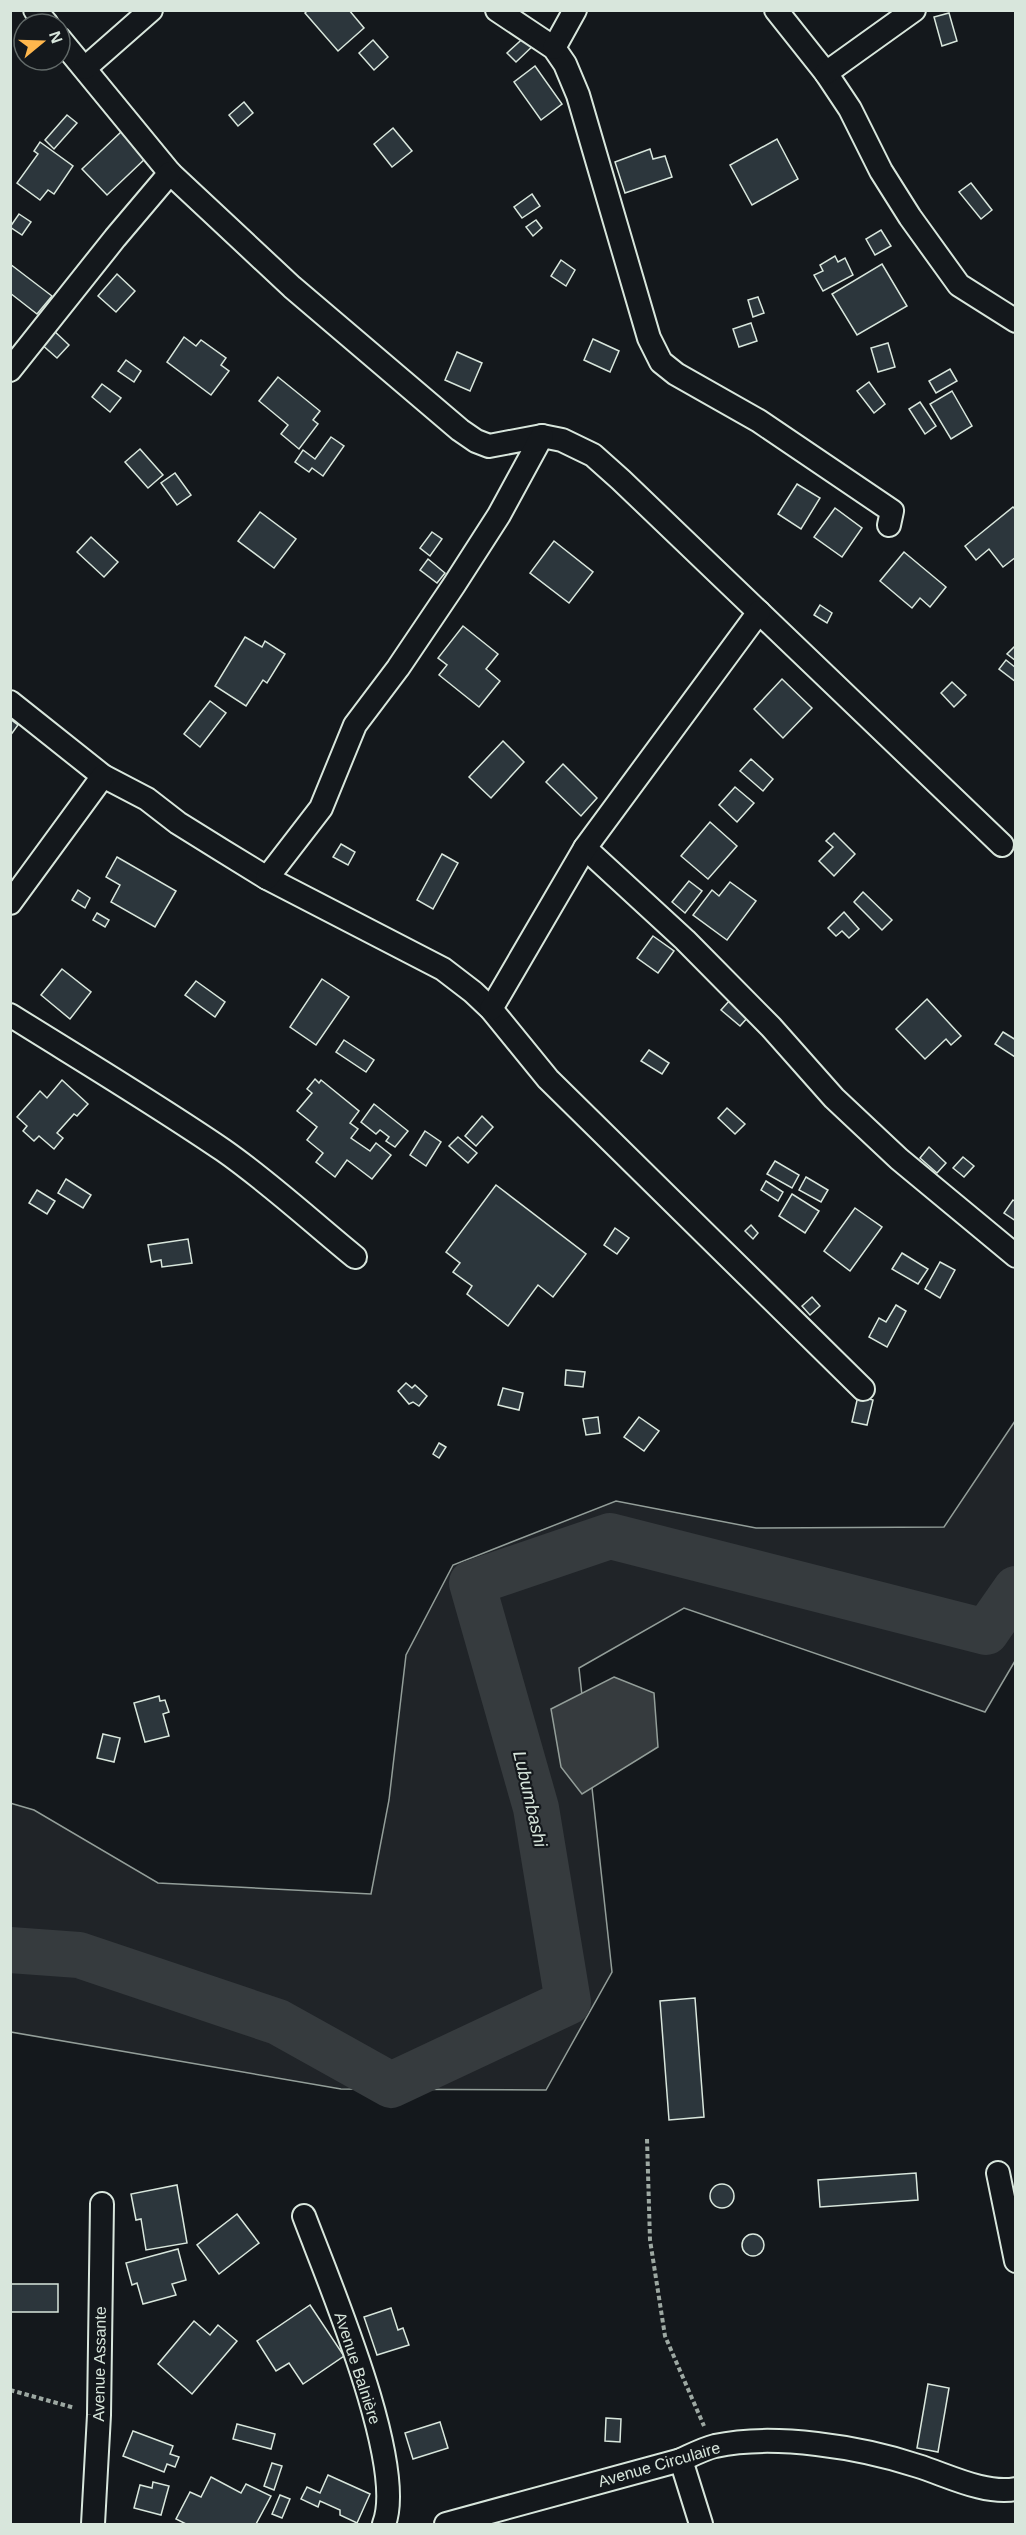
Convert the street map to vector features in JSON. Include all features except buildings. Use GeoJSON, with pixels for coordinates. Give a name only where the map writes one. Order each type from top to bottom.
{"type":"FeatureCollection","features":[{"type":"Feature","properties":{"kind":"street"},"geometry":{"type":"LineString","coordinates":[[85,68],[151,10]]}},
{"type":"Feature","properties":{"kind":"street"},"geometry":{"type":"LineString","coordinates":[[497,10],[554,48],[565,64],[578,95],[649,338],[661,362],[676,374],[759,421],[862,489],[892,511],[889,525]]}},
{"type":"Feature","properties":{"kind":"street"},"geometry":{"type":"LineString","coordinates":[[554,48],[575,10]]}},
{"type":"Feature","properties":{"kind":"street"},"geometry":{"type":"LineString","coordinates":[[776,10],[826,73],[850,109],[882,171],[910,217],[959,285],[1016,321]]}},
{"type":"Feature","properties":{"kind":"street"},"geometry":{"type":"LineString","coordinates":[[826,73],[914,10]]}},
{"type":"Feature","properties":{"kind":"street"},"geometry":{"type":"LineString","coordinates":[[72,53],[170,173],[292,287],[460,430],[476,441],[489,446],[542,436],[578,446],[603,463],[1004,844]]}},
{"type":"Feature","properties":{"kind":"street"},"geometry":{"type":"LineString","coordinates":[[10,370],[170,173]]}},
{"type":"Feature","properties":{"kind":"street"},"geometry":{"type":"LineString","coordinates":[[267,878],[321,808],[356,725],[454,585],[498,515],[542,436]]}},
{"type":"Feature","properties":{"kind":"street"},"geometry":{"type":"LineString","coordinates":[[491,1009],[585,848],[759,612]]}},
{"type":"Feature","properties":{"kind":"street"},"geometry":{"type":"LineString","coordinates":[[10,702],[103,776],[147,799],[178,822],[267,878],[442,969],[474,992],[491,1009],[548,1079],[863,1389]]}},
{"type":"Feature","properties":{"kind":"street"},"geometry":{"type":"LineString","coordinates":[[10,903],[103,776]]}},
{"type":"Feature","properties":{"kind":"street"},"geometry":{"type":"LineString","coordinates":[[585,848],[685,940],[771,1027],[834,1098],[899,1159],[1016,1256]]}},
{"type":"Feature","properties":{"kind":"street"},"geometry":{"type":"LineString","coordinates":[[10,1015],[128,1087],[225,1152],[355,1257]]}},
{"type":"Feature","properties":{"kind":"street"},"geometry":{"type":"LineString","coordinates":[[998,2173],[1016,2261]]}},
{"type":"Feature","properties":{"kind":"street","name":"Avenue Assante"},"geometry":{"type":"LineString","coordinates":[[93,2524],[99,2415],[102,2204]]}},
{"type":"Feature","properties":{"kind":"street","name":"Avenue Balnière"},"geometry":{"type":"LineString","coordinates":[[304,2216],[355,2352],[374,2415],[385,2459],[388,2498],[384,2524]]}},
{"type":"Feature","properties":{"kind":"street","name":"Avenue Circulaire"},"geometry":{"type":"LineString","coordinates":[[446,2524],[475,2521],[681,2460],[713,2446],[751,2440],[860,2451],[910,2463],[980,2486],[1016,2489]]}},
{"type":"Feature","properties":{"kind":"street"},"geometry":{"type":"LineString","coordinates":[[681,2460],[701,2524]]}},
{"type":"Feature","properties":{"kind":"path"},"geometry":{"type":"LineString","coordinates":[[647,2139],[650,2240],[665,2336],[713,2446]]}},
{"type":"Feature","properties":{"kind":"path"},"geometry":{"type":"LineString","coordinates":[[10,2390],[99,2415]]}},
{"type":"Feature","properties":{"kind":"shaded area"},"geometry":{"type":"Polygon","coordinates":[[[1015,1421],[1015,1661],[985,1712],[684,1608],[579,1668],[612,1972],[546,2090],[341,2089],[11,2032],[10,1803],[34,1810],[158,1883],[371,1894],[389,1800],[406,1655],[453,1565],[616,1501],[756,1528],[944,1527],[1015,1421]]]}},
{"type":"Feature","properties":{"kind":"shaded area"},"geometry":{"type":"Polygon","coordinates":[[[614,1677],[654,1693],[658,1747],[582,1794],[561,1767],[551,1709],[614,1677]]]}},
{"type":"Feature","properties":{"kind":"waterway","name":"Lubumbashi"},"geometry":{"type":"LineString","coordinates":[[10,1950],[79,1955],[278,2022],[391,2085],[568,2002],[536,1808],[472,1583],[610,1536],[986,1632],[1016,1589]]}}]}
